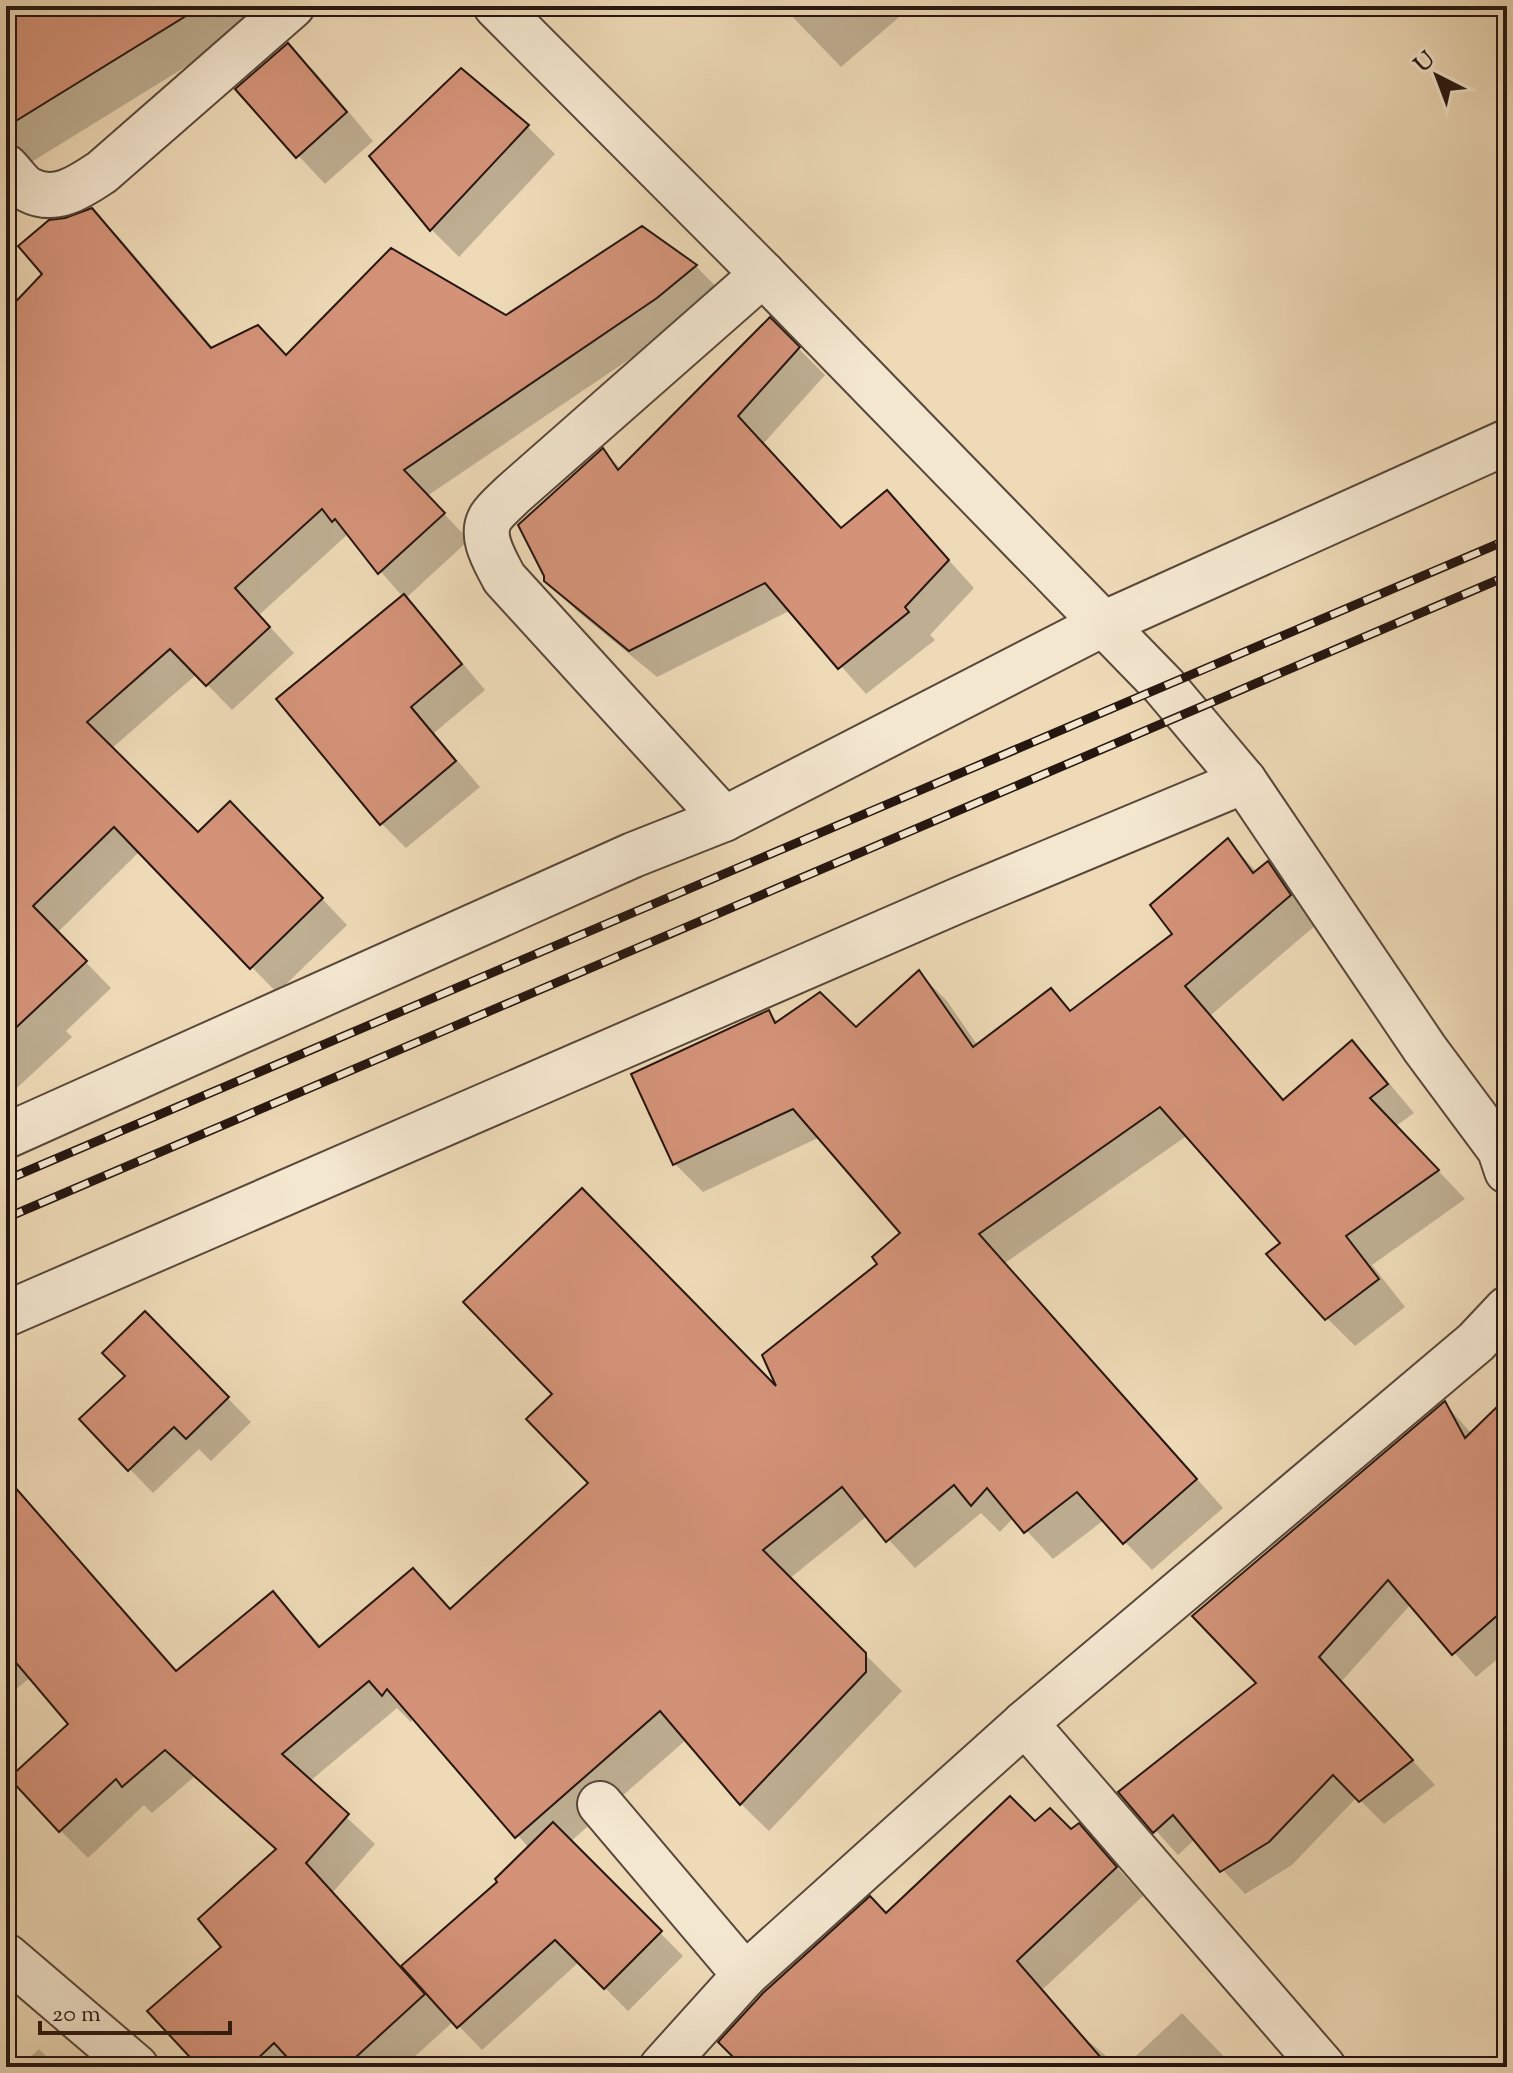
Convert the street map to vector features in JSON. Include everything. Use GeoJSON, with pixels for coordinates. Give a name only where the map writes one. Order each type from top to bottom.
{"type":"FeatureCollection","features":[{"type":"Feature","properties":{"kind":"street"},"geometry":{"type":"LineString","coordinates":[[6,167],[28,190],[46,196],[73,191],[102,172],[292,6]]}},
{"type":"Feature","properties":{"kind":"street"},"geometry":{"type":"LineString","coordinates":[[496,6],[763,274],[1164,686],[1244,781],[1425,1049],[1500,1150],[1507,1171]]}},
{"type":"Feature","properties":{"kind":"street"},"geometry":{"type":"LineString","coordinates":[[724,819],[504,578],[486,533],[490,517],[513,494],[763,274]]}},
{"type":"Feature","properties":{"kind":"street"},"geometry":{"type":"LineString","coordinates":[[9,1130],[633,855],[724,819],[1103,624],[1507,442]]}},
{"type":"Feature","properties":{"kind":"street"},"geometry":{"type":"LineString","coordinates":[[6,1314],[959,900],[1244,781]]}},
{"type":"Feature","properties":{"kind":"street"},"geometry":{"type":"LineString","coordinates":[[662,2067],[745,1975],[1025,1723],[1476,1342],[1507,1309]]}},
{"type":"Feature","properties":{"kind":"street"},"geometry":{"type":"LineString","coordinates":[[1025,1723],[1323,2067]]}},
{"type":"Feature","properties":{"kind":"street"},"geometry":{"type":"LineString","coordinates":[[600,1804],[745,1975]]}},
{"type":"Feature","properties":{"kind":"street"},"geometry":{"type":"LineString","coordinates":[[6,1956],[136,2067]]}},
{"type":"Feature","properties":{"kind":"building"},"geometry":{"type":"Polygon","coordinates":[[[6,6],[202,6],[6,127],[6,6]]]}},
{"type":"Feature","properties":{"kind":"building"},"geometry":{"type":"Polygon","coordinates":[[[288,43],[347,112],[296,158],[235,89],[288,43]]]}},
{"type":"Feature","properties":{"kind":"building"},"geometry":{"type":"Polygon","coordinates":[[[461,68],[529,125],[430,231],[369,156],[461,68]]]}},
{"type":"Feature","properties":{"kind":"building"},"geometry":{"type":"Polygon","coordinates":[[[92,208],[211,348],[258,325],[286,355],[391,248],[506,315],[642,226],[697,265],[657,298],[404,470],[445,513],[378,574],[335,519],[332,522],[322,509],[235,588],[270,627],[206,686],[170,649],[87,722],[198,832],[230,801],[323,898],[250,969],[114,827],[33,906],[87,961],[6,1037],[6,312],[42,274],[18,246],[49,220],[92,208]]]}},
{"type":"Feature","properties":{"kind":"building"},"geometry":{"type":"Polygon","coordinates":[[[770,317],[800,347],[738,416],[841,528],[887,490],[949,560],[905,607],[909,612],[838,669],[765,583],[629,651],[544,581],[518,525],[603,448],[618,470],[770,317]]]}},
{"type":"Feature","properties":{"kind":"building"},"geometry":{"type":"Polygon","coordinates":[[[404,594],[462,664],[411,707],[456,761],[380,825],[276,699],[404,594]]]}},
{"type":"Feature","properties":{"kind":"building"},"geometry":{"type":"Polygon","coordinates":[[[1228,838],[1253,873],[1268,861],[1291,895],[1185,986],[1283,1100],[1352,1040],[1388,1084],[1370,1098],[1439,1170],[1346,1236],[1379,1279],[1325,1320],[1266,1254],[1280,1243],[1160,1107],[979,1234],[1197,1479],[1123,1544],[1077,1492],[1024,1533],[987,1488],[971,1506],[954,1485],[886,1542],[842,1487],[763,1550],[866,1653],[866,1672],[740,1805],[660,1711],[515,1838],[387,1689],[382,1696],[369,1681],[282,1754],[349,1814],[306,1863],[425,1994],[345,2067],[296,2067],[274,2043],[249,2067],[199,2067],[147,2011],[221,1947],[198,1919],[276,1849],[165,1750],[122,1787],[116,1779],[59,1832],[9,1778],[68,1724],[6,1651],[6,1477],[176,1671],[273,1591],[319,1647],[413,1568],[450,1609],[588,1483],[526,1419],[552,1394],[463,1302],[582,1188],[776,1386],[762,1355],[877,1264],[872,1257],[900,1233],[793,1109],[673,1165],[631,1074],[769,1010],[775,1023],[820,992],[856,1027],[919,970],[973,1047],[1051,988],[1070,1011],[1172,934],[1150,905],[1228,838]]]}},
{"type":"Feature","properties":{"kind":"building"},"geometry":{"type":"Polygon","coordinates":[[[145,1311],[229,1397],[186,1439],[174,1427],[128,1471],[79,1419],[125,1376],[102,1353],[145,1311]]]}},
{"type":"Feature","properties":{"kind":"building"},"geometry":{"type":"Polygon","coordinates":[[[1507,1397],[1507,1607],[1452,1655],[1388,1580],[1319,1657],[1413,1760],[1359,1802],[1333,1775],[1269,1842],[1220,1872],[1173,1815],[1153,1833],[1118,1792],[1256,1683],[1192,1616],[1445,1401],[1465,1438],[1507,1397]]]}},
{"type":"Feature","properties":{"kind":"building"},"geometry":{"type":"Polygon","coordinates":[[[1010,1796],[1035,1821],[1050,1808],[1071,1829],[1079,1823],[1117,1867],[1017,1961],[1109,2067],[743,2067],[718,2042],[763,1993],[870,1896],[886,1913],[1010,1796]]]}},
{"type":"Feature","properties":{"kind":"building"},"geometry":{"type":"Polygon","coordinates":[[[553,1822],[662,1931],[604,1989],[555,1940],[457,2028],[401,1966],[497,1882],[495,1879],[553,1822]]]}},
{"type":"Feature","properties":{"kind":"railway"},"geometry":{"type":"LineString","coordinates":[[6,1180],[1507,540]]}},
{"type":"Feature","properties":{"kind":"railway"},"geometry":{"type":"LineString","coordinates":[[6,1218],[1507,576]]}}]}
